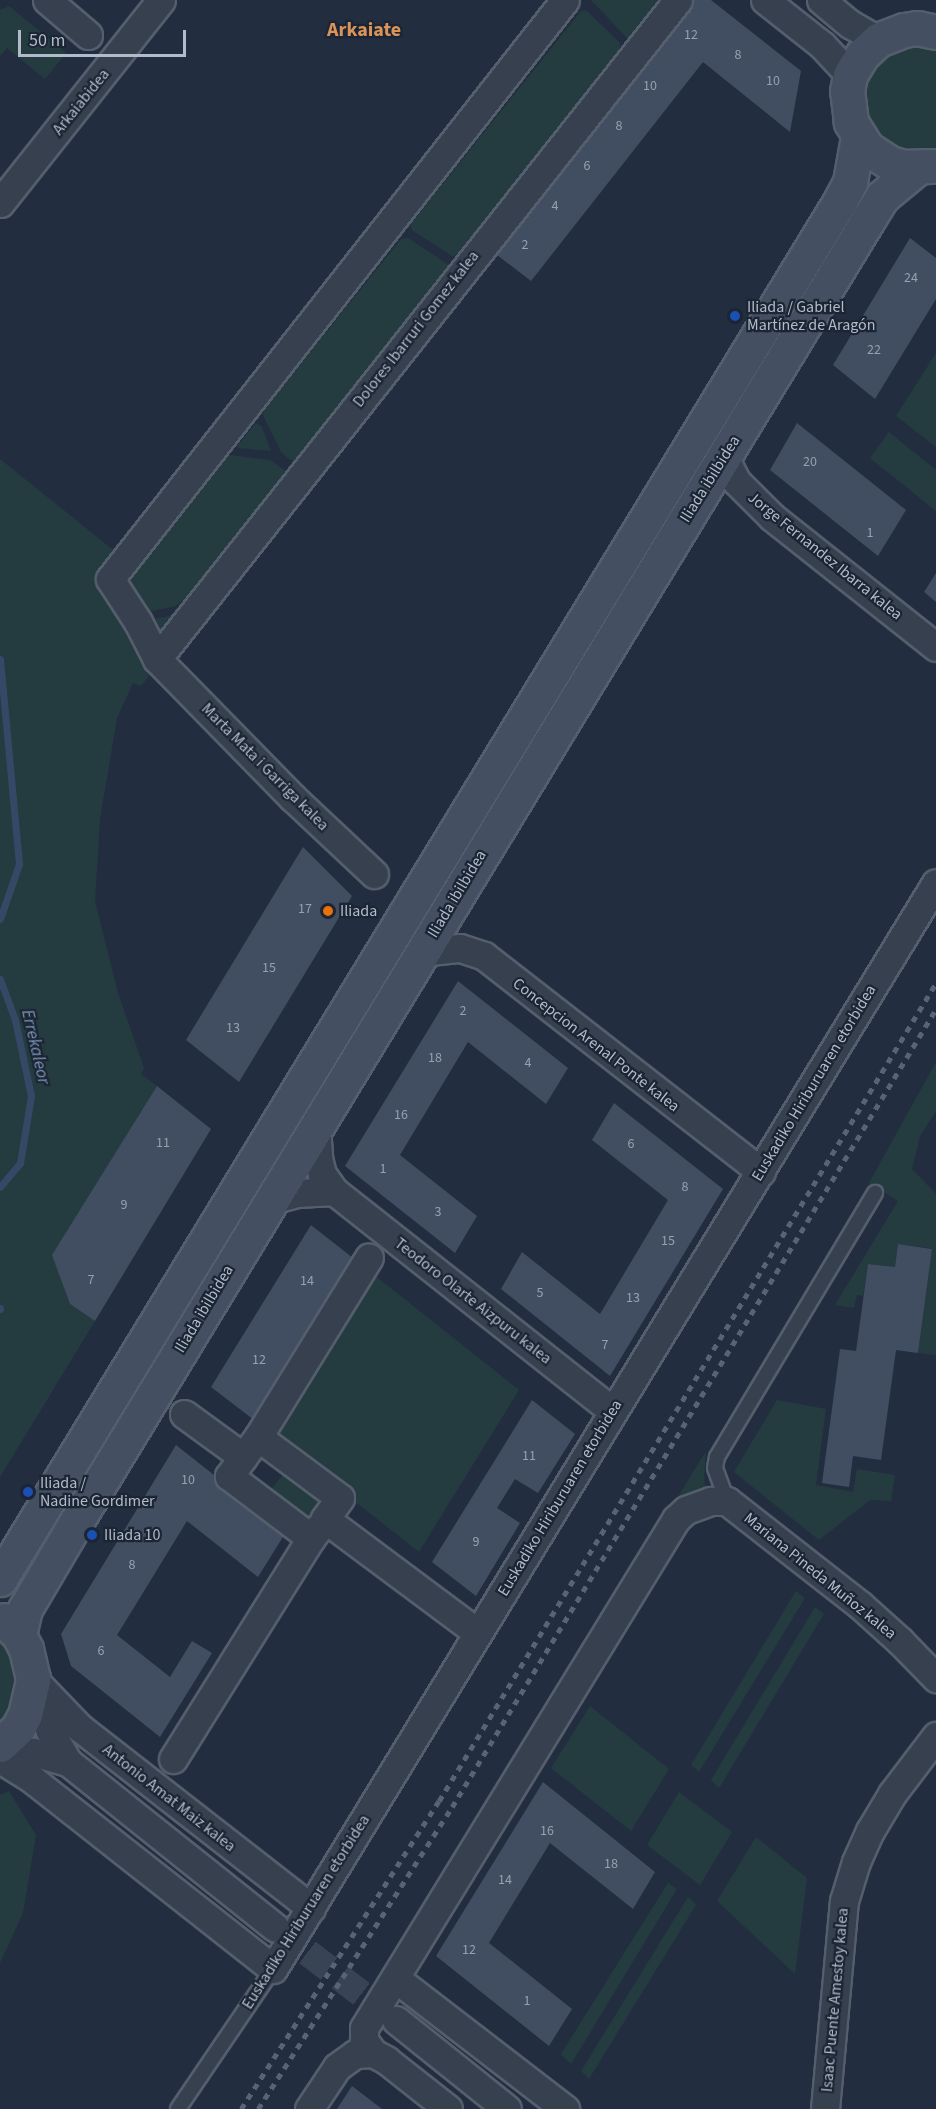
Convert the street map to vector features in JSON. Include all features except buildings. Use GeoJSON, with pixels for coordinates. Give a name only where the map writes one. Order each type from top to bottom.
{"type":"FeatureCollection","features":[{"type":"Feature","properties":{"kind":"street"},"geometry":{"type":"LineString","coordinates":[[47,0],[88,35]]}},
{"type":"Feature","properties":{"kind":"street","name":"Arkaiabidea"},"geometry":{"type":"LineString","coordinates":[[0,203],[161,0]]}},
{"type":"Feature","properties":{"kind":"street","name":"Marta Mata i Garriga kalea"},"geometry":{"type":"LineString","coordinates":[[374,874],[293,798],[157,659],[138,622],[110,579],[565,0]]}},
{"type":"Feature","properties":{"kind":"street","name":"Dolores Ibarruri Gomez kalea"},"geometry":{"type":"LineString","coordinates":[[157,659],[678,0]]}},
{"type":"Feature","properties":{"kind":"street"},"geometry":{"type":"LineString","coordinates":[[765,0],[822,45],[850,75]]}},
{"type":"Feature","properties":{"kind":"street"},"geometry":{"type":"LineString","coordinates":[[821,0],[850,24],[878,40]]}},
{"type":"Feature","properties":{"kind":"street"},"geometry":{"type":"LineString","coordinates":[[927,166],[890,163],[878,156],[858,137],[847,107],[850,75],[862,55],[878,40],[904,30],[934,29]]}},
{"type":"Feature","properties":{"kind":"street","name":"Iliada ibilbidea"},"geometry":{"type":"LineString","coordinates":[[0,1579],[840,201],[850,182],[858,137]]}},
{"type":"Feature","properties":{"kind":"street","name":"Iliada ibilbidea"},"geometry":{"type":"LineString","coordinates":[[9,1626],[26,1609],[37,1587],[421,952],[878,204],[902,178],[927,166]]}},
{"type":"Feature","properties":{"kind":"street","name":"Jorge Fernandez Ibarra kalea"},"geometry":{"type":"LineString","coordinates":[[724,457],[736,481],[772,517],[936,647]]}},
{"type":"Feature","properties":{"kind":"street","name":"Euskadiko Hiriburuaren etorbidea"},"geometry":{"type":"LineString","coordinates":[[273,1969],[936,883]]}},
{"type":"Feature","properties":{"kind":"street","name":"Concepcion Arenal Ponte kalea"},"geometry":{"type":"LineString","coordinates":[[421,952],[460,948],[484,956],[761,1172]]}},
{"type":"Feature","properties":{"kind":"street","name":"Teodoro Olarte Aizpuru kalea"},"geometry":{"type":"LineString","coordinates":[[316,1126],[318,1158],[322,1174],[334,1191],[613,1412]]}},
{"type":"Feature","properties":{"kind":"street"},"geometry":{"type":"LineString","coordinates":[[271,1200],[297,1193],[334,1191]]}},
{"type":"Feature","properties":{"kind":"street"},"geometry":{"type":"LineString","coordinates":[[369,1257],[250,1447],[229,1476],[318,1528],[465,1623]]}},
{"type":"Feature","properties":{"kind":"street"},"geometry":{"type":"LineString","coordinates":[[173,1759],[318,1528],[340,1498],[250,1447],[184,1414]]}},
{"type":"Feature","properties":{"kind":"street"},"geometry":{"type":"LineString","coordinates":[[364,2054],[364,2028],[676,1519],[698,1504],[727,1501]]}},
{"type":"Feature","properties":{"kind":"street","name":"Mariana Pineda Muñoz kalea"},"geometry":{"type":"LineString","coordinates":[[727,1501],[860,1605],[936,1678]]}},
{"type":"Feature","properties":{"kind":"street"},"geometry":{"type":"LineString","coordinates":[[0,1747],[18,1728],[26,1715],[33,1683],[26,1649],[9,1626]]}},
{"type":"Feature","properties":{"kind":"street","name":"Antonio Amat Maiz kalea"},"geometry":{"type":"LineString","coordinates":[[33,1683],[80,1728],[311,1908]]}},
{"type":"Feature","properties":{"kind":"street","name":"Antonio Amat Maiz kalea"},"geometry":{"type":"LineString","coordinates":[[33,1683],[50,1731],[68,1762],[275,1927]]}},
{"type":"Feature","properties":{"kind":"street","name":"Isaac Puente Amestoy kalea"},"geometry":{"type":"LineString","coordinates":[[825,2109],[844,1900],[856,1862],[870,1831],[892,1794],[936,1736]]}},
{"type":"Feature","properties":{"kind":"street","name":"Antonio Amat Maiz kalea"},"geometry":{"type":"LineString","coordinates":[[0,1747],[33,1752],[68,1762]]}},
{"type":"Feature","properties":{"kind":"street"},"geometry":{"type":"LineString","coordinates":[[0,1759],[33,1780],[273,1969]]}},
{"type":"Feature","properties":{"kind":"street"},"geometry":{"type":"LineString","coordinates":[[395,1978],[565,2109]]}},
{"type":"Feature","properties":{"kind":"street"},"geometry":{"type":"LineString","coordinates":[[396,2020],[507,2109]]}},
{"type":"Feature","properties":{"kind":"street"},"geometry":{"type":"LineString","coordinates":[[309,2109],[337,2067],[364,2054],[387,2060],[448,2109]]}},
{"type":"Feature","properties":{"kind":"lane"},"geometry":{"type":"LineString","coordinates":[[727,1501],[715,1467],[717,1457],[875,1193]]}},
{"type":"Feature","properties":{"kind":"lane","name":"Euskadiko Hiriburuaren etorbidea"},"geometry":{"type":"LineString","coordinates":[[178,2109],[273,1969]]}},
{"type":"Feature","properties":{"kind":"green space"},"geometry":{"type":"Polygon","coordinates":[[[591,0],[658,0],[628,39],[591,0]]]}},
{"type":"Feature","properties":{"kind":"green space"},"geometry":{"type":"Polygon","coordinates":[[[9,6],[66,53],[45,79],[7,48],[0,56],[0,10],[9,6]]]}},
{"type":"Feature","properties":{"kind":"green space"},"geometry":{"type":"Polygon","coordinates":[[[586,10],[620,43],[620,51],[458,255],[452,256],[413,231],[410,225],[581,11],[586,10]]]}},
{"type":"Feature","properties":{"kind":"green space"},"geometry":{"type":"Polygon","coordinates":[[[896,43],[936,43],[936,150],[929,153],[910,154],[892,149],[876,138],[865,122],[861,85],[868,67],[896,43]]]}},
{"type":"Feature","properties":{"kind":"green space"},"geometry":{"type":"Polygon","coordinates":[[[408,238],[449,265],[294,461],[289,459],[281,452],[263,415],[264,410],[401,239],[408,238]]]}},
{"type":"Feature","properties":{"kind":"green space"},"geometry":{"type":"Polygon","coordinates":[[[936,353],[936,447],[896,416],[936,353]]]}},
{"type":"Feature","properties":{"kind":"green space"},"geometry":{"type":"Polygon","coordinates":[[[256,423],[262,427],[271,451],[237,446],[256,423]]]}},
{"type":"Feature","properties":{"kind":"green space"},"geometry":{"type":"Polygon","coordinates":[[[889,432],[936,470],[936,511],[870,458],[889,432]]]}},
{"type":"Feature","properties":{"kind":"green space"},"geometry":{"type":"Polygon","coordinates":[[[229,455],[270,460],[286,471],[187,598],[175,606],[143,613],[148,620],[175,615],[154,669],[141,686],[133,683],[117,718],[100,819],[95,901],[118,993],[144,1068],[141,1074],[157,1086],[53,1255],[70,1304],[95,1321],[0,1477],[0,459],[117,553],[126,586],[229,455]]]}},
{"type":"Feature","properties":{"kind":"green space"},"geometry":{"type":"Polygon","coordinates":[[[439,881],[449,887],[34,1571],[24,1565],[439,881]]]}},
{"type":"Feature","properties":{"kind":"green space"},"geometry":{"type":"Polygon","coordinates":[[[936,1062],[936,1111],[920,1136],[912,1169],[936,1194],[936,1355],[918,1353],[932,1248],[898,1244],[895,1267],[868,1264],[863,1296],[857,1295],[854,1308],[835,1305],[898,1201],[869,1183],[936,1062]]]}},
{"type":"Feature","properties":{"kind":"green space"},"geometry":{"type":"Polygon","coordinates":[[[368,1270],[519,1390],[419,1552],[268,1433],[368,1270]]]}},
{"type":"Feature","properties":{"kind":"green space"},"geometry":{"type":"Polygon","coordinates":[[[777,1400],[826,1409],[816,1485],[853,1492],[857,1469],[895,1475],[891,1501],[870,1500],[819,1540],[734,1472],[777,1400]]]}},
{"type":"Feature","properties":{"kind":"green space"},"geometry":{"type":"Polygon","coordinates":[[[706,1451],[704,1482],[708,1496],[668,1513],[706,1451]]]}},
{"type":"Feature","properties":{"kind":"green space"},"geometry":{"type":"Polygon","coordinates":[[[285,1472],[320,1501],[305,1520],[269,1492],[285,1472]]]}},
{"type":"Feature","properties":{"kind":"green space"},"geometry":{"type":"Polygon","coordinates":[[[796,1591],[805,1598],[699,1772],[691,1765],[796,1591]]]}},
{"type":"Feature","properties":{"kind":"green space"},"geometry":{"type":"Polygon","coordinates":[[[815,1607],[824,1614],[719,1788],[711,1780],[815,1607]]]}},
{"type":"Feature","properties":{"kind":"green space"},"geometry":{"type":"Polygon","coordinates":[[[0,1637],[8,1645],[17,1665],[14,1708],[0,1729],[0,1637]]]}},
{"type":"Feature","properties":{"kind":"green space"},"geometry":{"type":"Polygon","coordinates":[[[590,1706],[669,1769],[631,1831],[551,1768],[590,1706]]]}},
{"type":"Feature","properties":{"kind":"green space"},"geometry":{"type":"Polygon","coordinates":[[[9,1791],[36,1835],[23,1913],[0,1963],[0,1795],[9,1791]]]}},
{"type":"Feature","properties":{"kind":"green space"},"geometry":{"type":"Polygon","coordinates":[[[679,1792],[732,1832],[700,1885],[647,1845],[679,1792]]]}},
{"type":"Feature","properties":{"kind":"green space"},"geometry":{"type":"Polygon","coordinates":[[[756,1837],[807,1878],[795,1974],[717,1901],[756,1837]]]}},
{"type":"Feature","properties":{"kind":"green space"},"geometry":{"type":"Polygon","coordinates":[[[668,1883],[677,1889],[571,2064],[561,2054],[668,1883]]]}},
{"type":"Feature","properties":{"kind":"green space"},"geometry":{"type":"Polygon","coordinates":[[[688,1897],[696,1905],[589,2079],[581,2071],[688,1897]]]}},
{"type":"Feature","properties":{"kind":"waterway","name":"Errekaleor"},"geometry":{"type":"LineString","coordinates":[[0,659],[19,864],[0,919]]}},
{"type":"Feature","properties":{"kind":"waterway","name":"Errekaleor"},"geometry":{"type":"LineString","coordinates":[[0,979],[15,1020],[31,1096],[20,1163],[0,1187]]}},
{"type":"Feature","properties":{"kind":"tunnel"},"geometry":{"type":"LineString","coordinates":[[275,1927],[395,2019]]}},
{"type":"Feature","properties":{"kind":"railway"},"geometry":{"type":"LineString","coordinates":[[241,2109],[439,1801],[936,983]]}},
{"type":"Feature","properties":{"kind":"railway"},"geometry":{"type":"LineString","coordinates":[[258,2109],[452,1807],[936,1009]]}},
{"type":"Feature","properties":{"kind":"place","name":"Iliada / Gabriel Martínez de Aragón"},"geometry":{"type":"Point","coordinates":[735,316]}},
{"type":"Feature","properties":{"kind":"place","name":"Iliada"},"geometry":{"type":"Point","coordinates":[328,911]}},
{"type":"Feature","properties":{"kind":"place","name":"Iliada / Nadine Gordimer"},"geometry":{"type":"Point","coordinates":[28,1492]}},
{"type":"Feature","properties":{"kind":"place","name":"Iliada 10"},"geometry":{"type":"Point","coordinates":[92,1535]}},
{"type":"Feature","properties":{"kind":"district","name":"Arkaiate"},"geometry":{"type":"Point","coordinates":[364,30]}}]}
